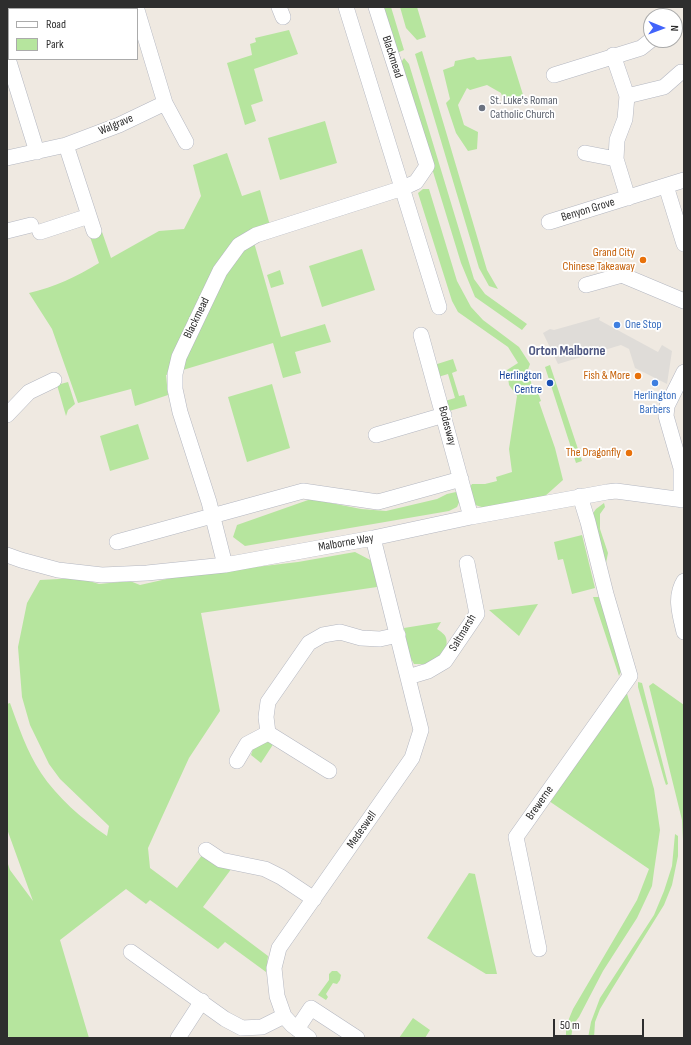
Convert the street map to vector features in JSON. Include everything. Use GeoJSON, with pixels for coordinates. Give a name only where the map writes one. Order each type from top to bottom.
{"type":"FeatureCollection","features":[{"type":"Feature","properties":{"kind":"street"},"geometry":{"type":"LineString","coordinates":[[346,7],[439,307]]}},
{"type":"Feature","properties":{"kind":"street","name":"Blackmead"},"geometry":{"type":"LineString","coordinates":[[225,565],[213,516],[180,412],[175,389],[175,374],[178,357],[220,271],[240,245],[256,235],[403,188],[416,182],[427,166],[376,7]]}},
{"type":"Feature","properties":{"kind":"street"},"geometry":{"type":"LineString","coordinates":[[138,12],[165,103],[186,142]]}},
{"type":"Feature","properties":{"kind":"street"},"geometry":{"type":"LineString","coordinates":[[554,75],[643,46]]}},
{"type":"Feature","properties":{"kind":"street","name":"Benyon Grove"},"geometry":{"type":"LineString","coordinates":[[613,56],[627,96],[625,120],[617,140],[616,159],[628,198]]}},
{"type":"Feature","properties":{"kind":"street"},"geometry":{"type":"LineString","coordinates":[[9,62],[36,152]]}},
{"type":"Feature","properties":{"kind":"street"},"geometry":{"type":"LineString","coordinates":[[627,96],[664,87],[681,72]]}},
{"type":"Feature","properties":{"kind":"street","name":"Walgrave"},"geometry":{"type":"LineString","coordinates":[[7,158],[66,145],[119,125],[165,103]]}},
{"type":"Feature","properties":{"kind":"street"},"geometry":{"type":"LineString","coordinates":[[66,145],[94,231]]}},
{"type":"Feature","properties":{"kind":"street"},"geometry":{"type":"LineString","coordinates":[[585,153],[616,159]]}},
{"type":"Feature","properties":{"kind":"street","name":"Benyon Grove"},"geometry":{"type":"LineString","coordinates":[[550,222],[684,180]]}},
{"type":"Feature","properties":{"kind":"street"},"geometry":{"type":"LineString","coordinates":[[666,186],[684,244]]}},
{"type":"Feature","properties":{"kind":"street"},"geometry":{"type":"LineString","coordinates":[[7,231],[36,228],[88,216]]}},
{"type":"Feature","properties":{"kind":"street"},"geometry":{"type":"LineString","coordinates":[[586,285],[622,275],[684,301]]}},
{"type":"Feature","properties":{"kind":"street","name":"Bodesway"},"geometry":{"type":"LineString","coordinates":[[421,335],[471,517]]}},
{"type":"Feature","properties":{"kind":"street"},"geometry":{"type":"LineString","coordinates":[[683,500],[681,468],[666,416],[667,406],[684,372]]}},
{"type":"Feature","properties":{"kind":"street"},"geometry":{"type":"LineString","coordinates":[[7,415],[29,392],[54,380]]}},
{"type":"Feature","properties":{"kind":"street"},"geometry":{"type":"LineString","coordinates":[[376,434],[444,415]]}},
{"type":"Feature","properties":{"kind":"street"},"geometry":{"type":"LineString","coordinates":[[117,542],[303,491],[378,502],[461,479]]}},
{"type":"Feature","properties":{"kind":"street","name":"Malborne Way"},"geometry":{"type":"LineString","coordinates":[[14,558],[58,570],[102,575],[147,573],[225,565],[373,538],[580,496],[616,491],[683,500]]}},
{"type":"Feature","properties":{"kind":"street","name":"Brewerne"},"geometry":{"type":"LineString","coordinates":[[539,949],[516,837],[630,676],[580,496]]}},
{"type":"Feature","properties":{"kind":"street","name":"Medeswell"},"geometry":{"type":"LineString","coordinates":[[303,1034],[284,1016],[278,996],[274,968],[276,958],[280,948],[412,758],[421,730],[373,538]]}},
{"type":"Feature","properties":{"kind":"street","name":"Saltmarsh"},"geometry":{"type":"LineString","coordinates":[[408,677],[428,671],[445,661],[476,614],[468,563]]}},
{"type":"Feature","properties":{"kind":"street"},"geometry":{"type":"LineString","coordinates":[[684,581],[678,604],[684,632]]}},
{"type":"Feature","properties":{"kind":"street"},"geometry":{"type":"LineString","coordinates":[[329,771],[268,732],[266,717],[268,702],[309,643],[323,635],[340,632],[360,638],[380,639],[398,635]]}},
{"type":"Feature","properties":{"kind":"street"},"geometry":{"type":"LineString","coordinates":[[237,761],[247,744],[268,732]]}},
{"type":"Feature","properties":{"kind":"street"},"geometry":{"type":"LineString","coordinates":[[206,850],[221,860],[265,869],[281,877],[314,899]]}},
{"type":"Feature","properties":{"kind":"street"},"geometry":{"type":"LineString","coordinates":[[131,952],[225,1018],[242,1028],[262,1027],[284,1016]]}},
{"type":"Feature","properties":{"kind":"street"},"geometry":{"type":"LineString","coordinates":[[178,1038],[202,1001]]}},
{"type":"Feature","properties":{"kind":"street"},"geometry":{"type":"LineString","coordinates":[[303,1034],[311,1008],[357,1038]]}},
{"type":"Feature","properties":{"kind":"green space"},"geometry":{"type":"Polygon","coordinates":[[[382,7],[391,7],[404,50],[397,53],[382,7]]]}},
{"type":"Feature","properties":{"kind":"green space"},"geometry":{"type":"Polygon","coordinates":[[[400,7],[417,7],[426,37],[417,40],[406,28],[400,7]]]}},
{"type":"Feature","properties":{"kind":"green space"},"geometry":{"type":"Polygon","coordinates":[[[289,30],[298,54],[254,69],[263,101],[251,105],[256,121],[245,125],[227,63],[252,55],[250,44],[256,42],[255,38],[289,30]]]}},
{"type":"Feature","properties":{"kind":"green space"},"geometry":{"type":"Polygon","coordinates":[[[422,51],[487,270],[498,289],[489,286],[479,268],[415,54],[422,51]]]}},
{"type":"Feature","properties":{"kind":"green space"},"geometry":{"type":"Polygon","coordinates":[[[511,56],[524,98],[505,104],[501,93],[487,85],[470,90],[467,88],[458,105],[464,125],[478,132],[477,149],[468,151],[456,133],[446,103],[450,99],[443,70],[454,66],[455,61],[474,57],[477,60],[511,56]]]}},
{"type":"Feature","properties":{"kind":"green space"},"geometry":{"type":"Polygon","coordinates":[[[404,58],[409,64],[474,279],[485,294],[527,324],[522,330],[475,297],[461,263],[400,64],[404,58]]]}},
{"type":"Feature","properties":{"kind":"green space"},"geometry":{"type":"Polygon","coordinates":[[[325,121],[337,163],[280,180],[268,138],[325,121]]]}},
{"type":"Feature","properties":{"kind":"green space"},"geometry":{"type":"Polygon","coordinates":[[[227,153],[242,196],[260,190],[271,229],[253,239],[281,337],[325,324],[331,342],[295,352],[301,373],[283,378],[273,343],[166,375],[168,395],[135,406],[131,389],[78,403],[52,329],[29,293],[48,288],[65,281],[99,263],[89,234],[101,229],[111,258],[159,231],[184,229],[201,196],[193,165],[227,153]]]}},
{"type":"Feature","properties":{"kind":"green space"},"geometry":{"type":"Polygon","coordinates":[[[423,189],[429,189],[457,281],[471,307],[483,320],[519,347],[530,364],[526,375],[529,374],[532,386],[536,387],[541,401],[539,402],[555,448],[563,480],[544,497],[488,509],[472,504],[468,490],[472,484],[485,484],[497,481],[496,477],[512,472],[509,449],[517,396],[509,385],[507,370],[518,363],[508,347],[458,312],[452,301],[418,193],[423,189]]]}},
{"type":"Feature","properties":{"kind":"green space"},"geometry":{"type":"Polygon","coordinates":[[[362,249],[375,290],[322,307],[309,266],[362,249]]]}},
{"type":"Feature","properties":{"kind":"green space"},"geometry":{"type":"Polygon","coordinates":[[[280,270],[284,284],[271,288],[267,275],[280,270]]]}},
{"type":"Feature","properties":{"kind":"green space"},"geometry":{"type":"Polygon","coordinates":[[[453,359],[457,371],[452,373],[459,396],[464,395],[467,406],[449,411],[445,401],[455,398],[448,374],[438,377],[434,365],[453,359]]]}},
{"type":"Feature","properties":{"kind":"green space"},"geometry":{"type":"Polygon","coordinates":[[[550,365],[582,461],[576,463],[545,367],[550,365]]]}},
{"type":"Feature","properties":{"kind":"green space"},"geometry":{"type":"Polygon","coordinates":[[[68,382],[75,404],[68,410],[66,416],[57,385],[68,382]]]}},
{"type":"Feature","properties":{"kind":"green space"},"geometry":{"type":"Polygon","coordinates":[[[272,384],[290,448],[247,462],[228,397],[272,384]]]}},
{"type":"Feature","properties":{"kind":"green space"},"geometry":{"type":"Polygon","coordinates":[[[138,424],[149,459],[110,471],[100,436],[138,424]]]}},
{"type":"Feature","properties":{"kind":"green space"},"geometry":{"type":"Polygon","coordinates":[[[456,492],[461,498],[457,507],[449,511],[245,546],[233,537],[237,525],[311,499],[361,509],[386,511],[437,499],[447,494],[456,492]]]}},
{"type":"Feature","properties":{"kind":"green space"},"geometry":{"type":"Polygon","coordinates":[[[604,503],[605,507],[600,514],[600,529],[608,553],[606,563],[591,516],[596,509],[604,503]]]}},
{"type":"Feature","properties":{"kind":"green space"},"geometry":{"type":"Polygon","coordinates":[[[582,535],[595,588],[572,594],[563,559],[558,560],[554,542],[582,535]]]}},
{"type":"Feature","properties":{"kind":"green space"},"geometry":{"type":"Polygon","coordinates":[[[355,552],[374,562],[377,587],[201,613],[220,711],[189,758],[148,848],[150,868],[177,888],[206,850],[232,868],[203,907],[268,956],[266,972],[225,942],[218,949],[150,900],[146,904],[126,889],[60,940],[89,1038],[9,1038],[7,1033],[7,861],[10,870],[33,901],[7,829],[7,704],[10,703],[31,756],[47,782],[79,815],[107,836],[109,826],[60,779],[49,764],[30,725],[22,697],[18,647],[27,603],[40,580],[79,578],[99,584],[130,581],[140,585],[180,576],[298,562],[355,552]]]}},
{"type":"Feature","properties":{"kind":"green space"},"geometry":{"type":"Polygon","coordinates":[[[593,597],[599,597],[622,669],[619,676],[593,597]]]}},
{"type":"Feature","properties":{"kind":"green space"},"geometry":{"type":"Polygon","coordinates":[[[538,604],[519,636],[489,610],[538,604]]]}},
{"type":"Feature","properties":{"kind":"green space"},"geometry":{"type":"Polygon","coordinates":[[[441,622],[437,629],[444,634],[447,641],[444,652],[439,658],[431,663],[414,664],[409,655],[404,628],[441,622]]]}},
{"type":"Feature","properties":{"kind":"green space"},"geometry":{"type":"Polygon","coordinates":[[[638,682],[642,683],[668,784],[666,785],[638,687],[638,682]]]}},
{"type":"Feature","properties":{"kind":"green space"},"geometry":{"type":"Polygon","coordinates":[[[653,683],[684,705],[684,861],[682,820],[649,686],[653,683]]]}},
{"type":"Feature","properties":{"kind":"green space"},"geometry":{"type":"Polygon","coordinates":[[[626,690],[654,789],[660,830],[652,886],[637,918],[603,971],[579,1017],[573,1025],[571,1038],[566,1038],[566,1026],[573,1009],[637,900],[649,869],[549,801],[626,690]]]}},
{"type":"Feature","properties":{"kind":"green space"},"geometry":{"type":"Polygon","coordinates":[[[267,738],[274,743],[261,763],[251,755],[253,749],[267,738]]]}},
{"type":"Feature","properties":{"kind":"green space"},"geometry":{"type":"Polygon","coordinates":[[[675,834],[678,836],[678,856],[672,885],[664,905],[600,1009],[595,1022],[594,1038],[588,1038],[591,1022],[600,998],[654,915],[672,866],[675,834]]]}},
{"type":"Feature","properties":{"kind":"green space"},"geometry":{"type":"Polygon","coordinates":[[[469,873],[475,874],[497,974],[486,974],[427,938],[469,873]]]}},
{"type":"Feature","properties":{"kind":"green space"},"geometry":{"type":"Polygon","coordinates":[[[332,971],[337,971],[341,975],[340,980],[337,984],[333,983],[326,994],[328,997],[326,1000],[318,995],[329,980],[329,974],[332,971]]]}},
{"type":"Feature","properties":{"kind":"green space"},"geometry":{"type":"Polygon","coordinates":[[[413,1018],[430,1030],[425,1038],[399,1038],[413,1018]]]}},
{"type":"Feature","properties":{"kind":"shaded area"},"geometry":{"type":"Polygon","coordinates":[[[600,317],[599,320],[658,352],[662,345],[672,351],[667,384],[635,368],[629,349],[621,345],[558,364],[543,333],[550,329],[554,330],[600,317]]]}},
{"type":"Feature","properties":{"kind":"place","name":"St. Luke's Roman Catholic Church"},"geometry":{"type":"Point","coordinates":[482,108]}},
{"type":"Feature","properties":{"kind":"place","name":"Grand City Chinese Takeaway"},"geometry":{"type":"Point","coordinates":[643,260]}},
{"type":"Feature","properties":{"kind":"place","name":"One Stop"},"geometry":{"type":"Point","coordinates":[617,325]}},
{"type":"Feature","properties":{"kind":"place","name":"Fish & More"},"geometry":{"type":"Point","coordinates":[638,376]}},
{"type":"Feature","properties":{"kind":"place","name":"Herlington Centre"},"geometry":{"type":"Point","coordinates":[550,383]}},
{"type":"Feature","properties":{"kind":"place","name":"Herlington Barbers"},"geometry":{"type":"Point","coordinates":[655,383]}},
{"type":"Feature","properties":{"kind":"place","name":"The Dragonfly"},"geometry":{"type":"Point","coordinates":[629,453]}},
{"type":"Feature","properties":{"kind":"district","name":"Orton Malborne"},"geometry":{"type":"Point","coordinates":[567,351]}}]}
